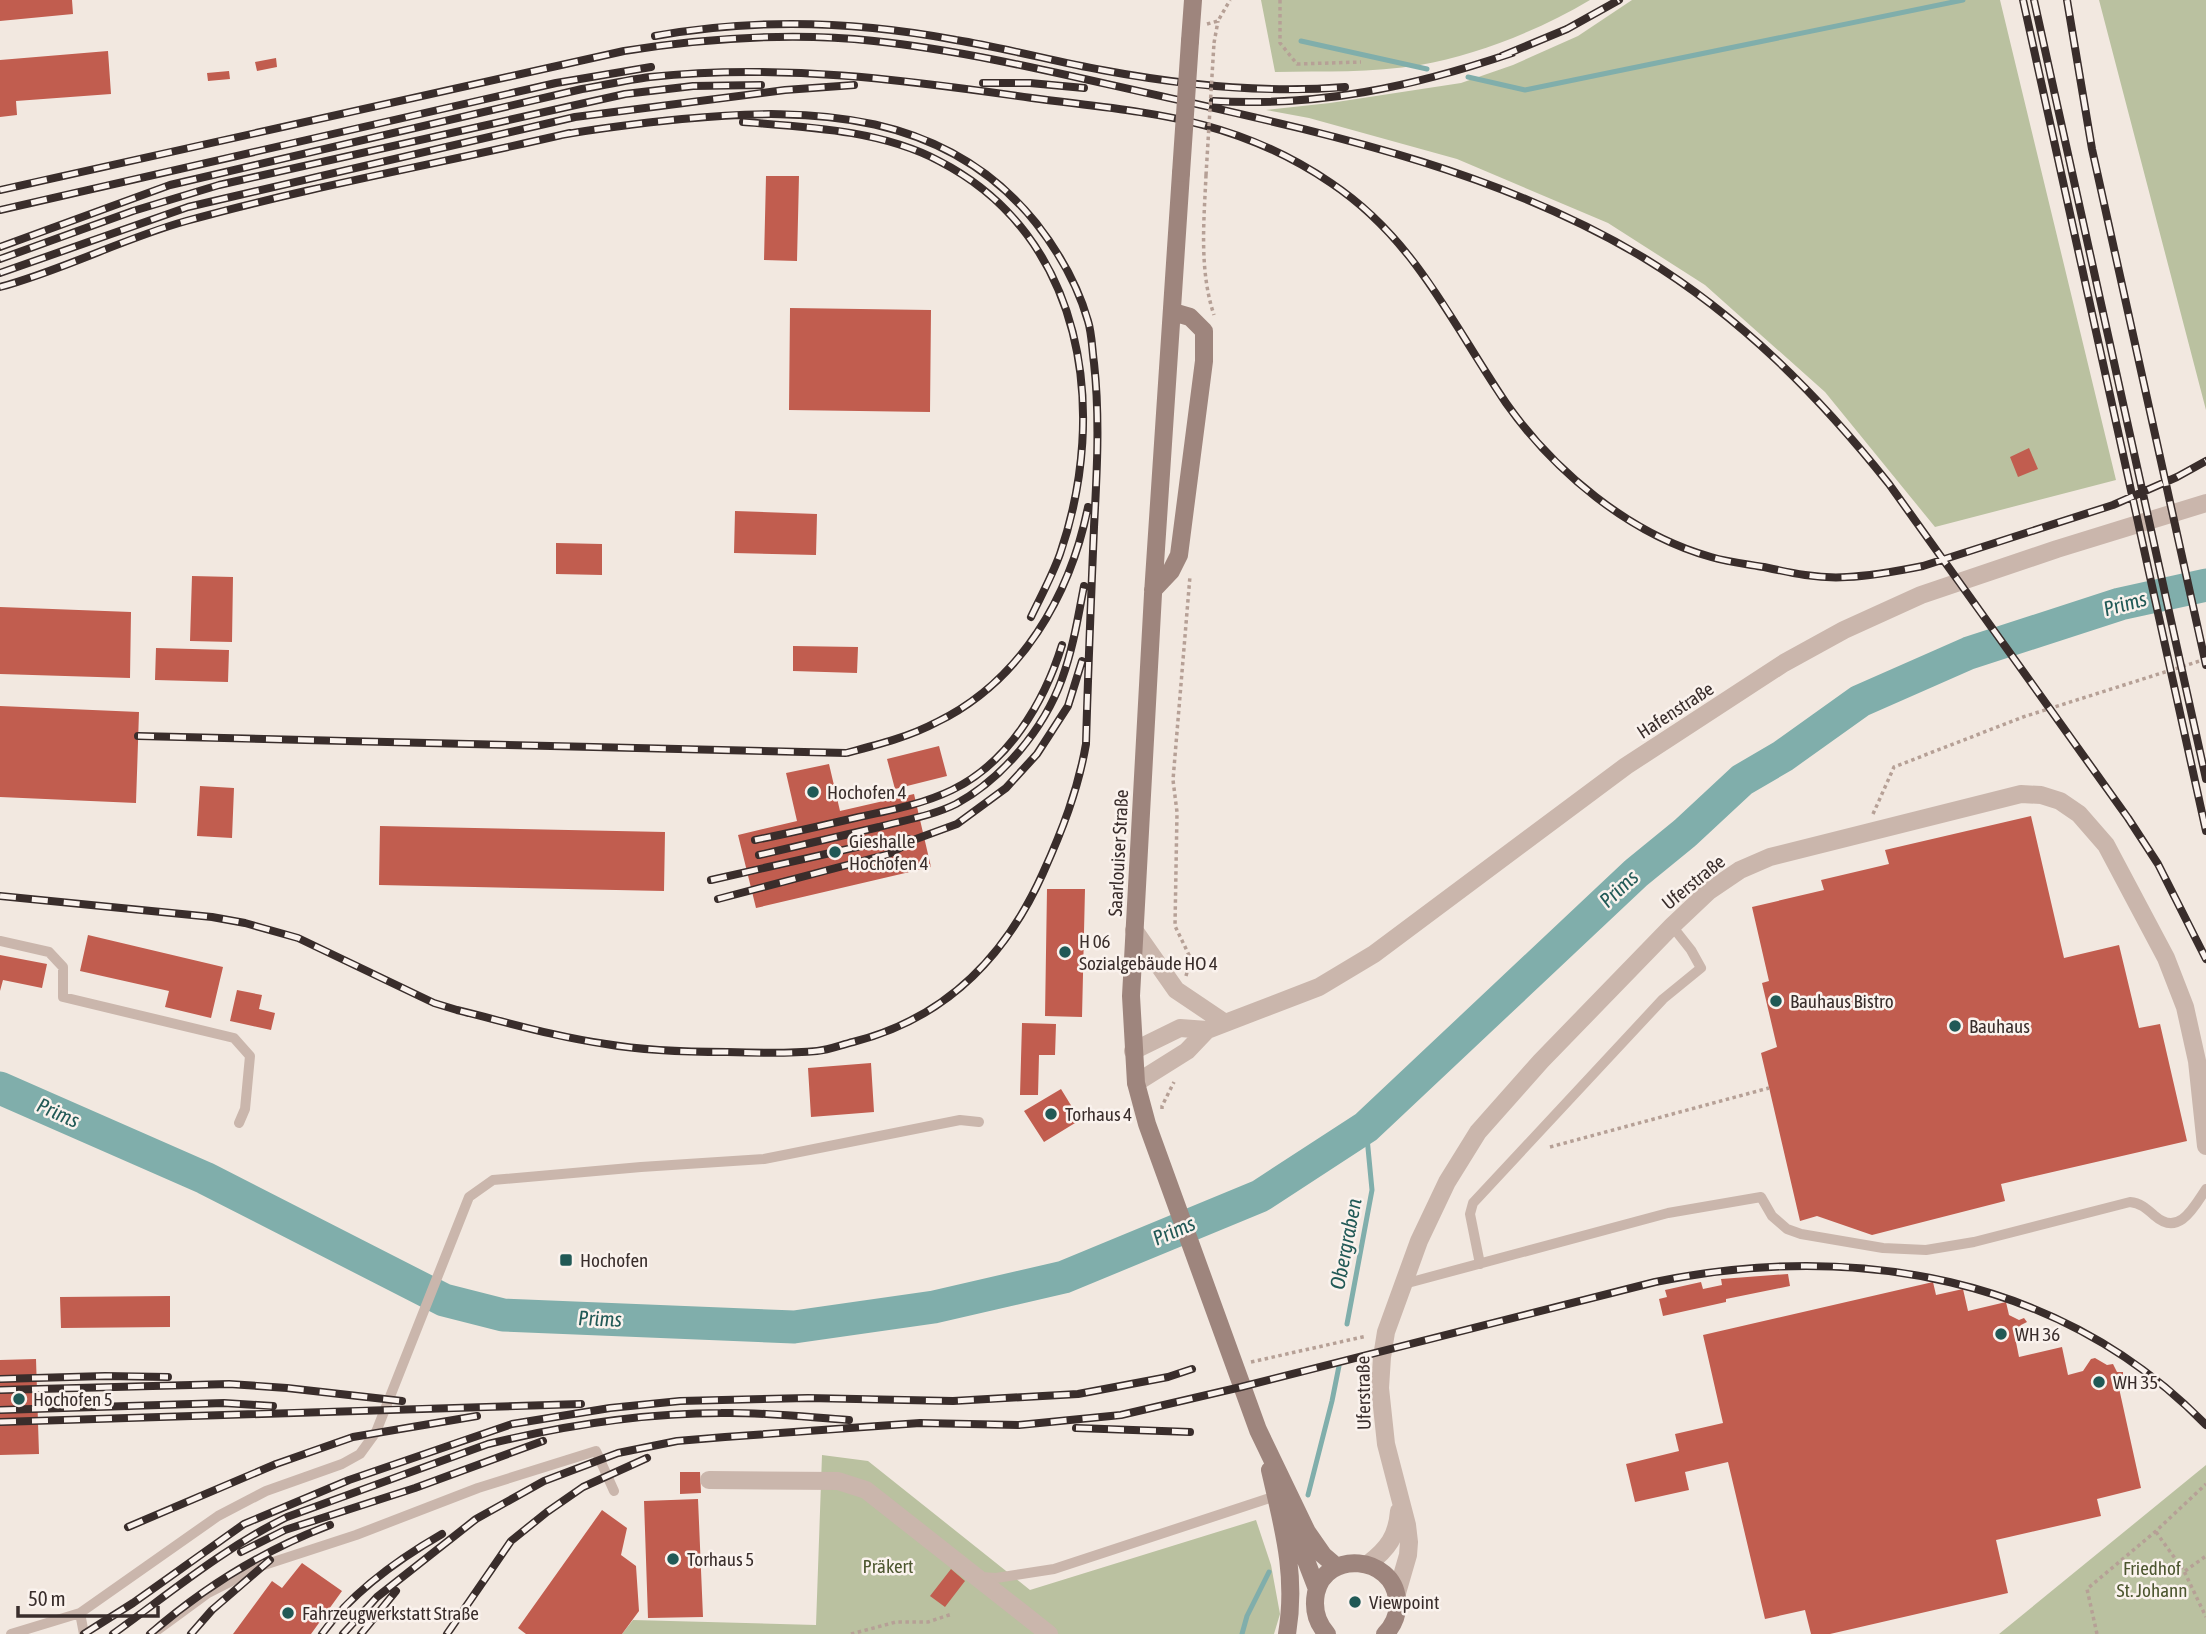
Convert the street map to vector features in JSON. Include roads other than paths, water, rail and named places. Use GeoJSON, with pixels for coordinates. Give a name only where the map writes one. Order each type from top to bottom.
{"type":"FeatureCollection","features":[{"type":"Feature","properties":{"kind":"main road","name":"Saarlouiser Straße"},"geometry":{"type":"LineString","coordinates":[[1192,0],[1134,930],[1131,996],[1133,1051],[1136,1083],[1155,1121],[1268,1463],[1292,1583],[1292,1605],[1287,1634]]}},
{"type":"Feature","properties":{"kind":"main road"},"geometry":{"type":"LineString","coordinates":[[1153,592],[1171,571],[1179,555],[1204,351],[1204,331],[1198,323],[1190,317],[1173,312]]}},
{"type":"Feature","properties":{"kind":"main road","name":"Saarlouiser Straße"},"geometry":{"type":"LineString","coordinates":[[1258,1430],[1307,1532],[1323,1555],[1337,1567]]}},
{"type":"Feature","properties":{"kind":"main road","name":"Saarlouiser Straße"},"geometry":{"type":"LineString","coordinates":[[1268,1463],[1317,1589],[1314,1604],[1321,1631]]}},
{"type":"Feature","properties":{"kind":"main road"},"geometry":{"type":"LineString","coordinates":[[1317,1589],[1322,1580],[1337,1567],[1357,1562],[1368,1564],[1389,1578],[1397,1593],[1399,1626],[1385,1634]]}},
{"type":"Feature","properties":{"kind":"street","name":"Hafenstraße"},"geometry":{"type":"LineString","coordinates":[[1136,1083],[1187,1051],[1207,1030],[1319,986],[1374,954],[1626,766],[1784,663],[1844,630],[1921,595],[2206,503]]}},
{"type":"Feature","properties":{"kind":"street","name":"Uferstraße"},"geometry":{"type":"LineString","coordinates":[[1397,1593],[1409,1542],[1386,1444],[1380,1388],[1386,1332],[1419,1241],[1447,1182],[1478,1132],[1541,1061],[1672,926],[1709,891],[1740,870],[1770,857],[2021,794],[2041,795],[2060,802],[2079,814],[2106,845],[2166,958],[2185,1007],[2197,1061],[2206,1146]]}},
{"type":"Feature","properties":{"kind":"street"},"geometry":{"type":"LineString","coordinates":[[1134,930],[1176,990],[1225,1023]]}},
{"type":"Feature","properties":{"kind":"street","name":"Hafenstraße"},"geometry":{"type":"LineString","coordinates":[[1133,1051],[1181,1028],[1207,1030]]}},
{"type":"Feature","properties":{"kind":"street"},"geometry":{"type":"LineString","coordinates":[[709,1480],[838,1481],[866,1490],[1049,1634]]}},
{"type":"Feature","properties":{"kind":"street","name":"Uferstraße"},"geometry":{"type":"LineString","coordinates":[[1368,1564],[1392,1542],[1398,1527],[1400,1500]]}},
{"type":"Feature","properties":{"kind":"lane"},"geometry":{"type":"LineString","coordinates":[[1480,1264],[1470,1214],[1473,1203],[1663,999],[1701,968],[1672,926]]}},
{"type":"Feature","properties":{"kind":"lane"},"geometry":{"type":"LineString","coordinates":[[0,941],[49,952],[63,967],[63,997],[234,1038],[250,1056],[244,1109],[239,1123]]}},
{"type":"Feature","properties":{"kind":"lane"},"geometry":{"type":"LineString","coordinates":[[11,1634],[80,1613],[218,1516],[267,1491],[342,1464],[360,1454],[376,1432],[469,1197],[493,1180],[764,1159],[960,1119],[979,1122]]}},
{"type":"Feature","properties":{"kind":"lane"},"geometry":{"type":"LineString","coordinates":[[1404,1284],[1668,1213],[1761,1197],[1772,1216],[1787,1229],[1801,1234],[1882,1248],[1926,1250],[1963,1244],[2130,1202],[2141,1204],[2162,1221],[2175,1223],[2187,1217],[2206,1189]]}},
{"type":"Feature","properties":{"kind":"lane"},"geometry":{"type":"LineString","coordinates":[[152,1634],[208,1593],[261,1566],[356,1535],[478,1488],[596,1451],[614,1491]]}},
{"type":"Feature","properties":{"kind":"lane"},"geometry":{"type":"LineString","coordinates":[[977,1577],[996,1578],[1054,1569],[1276,1496]]}},
{"type":"Feature","properties":{"kind":"lane"},"geometry":{"type":"LineString","coordinates":[[80,1613],[84,1634]]}},
{"type":"Feature","properties":{"kind":"waterway"},"geometry":{"type":"LineString","coordinates":[[1468,77],[1525,90],[1963,0]]}},
{"type":"Feature","properties":{"kind":"waterway"},"geometry":{"type":"LineString","coordinates":[[1301,41],[1427,69]]}},
{"type":"Feature","properties":{"kind":"waterway","name":"Prims"},"geometry":{"type":"LineString","coordinates":[[0,1088],[205,1178],[444,1300],[503,1315],[794,1327],[934,1307],[1064,1277],[1260,1196],[1366,1127],[1636,873],[1685,833],[1742,780],[1783,756],[1860,701],[1969,653],[2120,604],[2206,585]]}},
{"type":"Feature","properties":{"kind":"waterway","name":"Obergraben"},"geometry":{"type":"LineString","coordinates":[[1347,1324],[1372,1190],[1366,1127]]}},
{"type":"Feature","properties":{"kind":"waterway","name":"Obergraben"},"geometry":{"type":"LineString","coordinates":[[1308,1495],[1339,1366]]}},
{"type":"Feature","properties":{"kind":"waterway","name":"Obergraben"},"geometry":{"type":"LineString","coordinates":[[1242,1634],[1247,1616],[1269,1572]]}},
{"type":"Feature","properties":{"kind":"railway"},"geometry":{"type":"LineString","coordinates":[[1502,56],[1567,29],[1619,0]]}},
{"type":"Feature","properties":{"kind":"railway"},"geometry":{"type":"LineString","coordinates":[[2023,0],[2206,831]]}},
{"type":"Feature","properties":{"kind":"railway"},"geometry":{"type":"LineString","coordinates":[[2034,0],[2206,779]]}},
{"type":"Feature","properties":{"kind":"railway"},"geometry":{"type":"LineString","coordinates":[[2067,0],[2092,149],[2206,665]]}},
{"type":"Feature","properties":{"kind":"railway"},"geometry":{"type":"LineString","coordinates":[[655,36],[730,26],[843,26],[918,34],[1102,70],[1192,84],[1253,89],[1345,87]]}},
{"type":"Feature","properties":{"kind":"railway"},"geometry":{"type":"LineString","coordinates":[[0,190],[624,51],[717,40],[780,37],[874,41],[1029,67],[1302,129],[1420,161],[1478,180],[1590,228],[1680,281],[1746,332],[1835,420],[1889,484],[2128,818],[2158,864],[2206,959]]}},
{"type":"Feature","properties":{"kind":"railway"},"geometry":{"type":"LineString","coordinates":[[1213,101],[1290,101],[1365,92],[1438,76],[1512,53]]}},
{"type":"Feature","properties":{"kind":"railway"},"geometry":{"type":"LineString","coordinates":[[0,210],[556,83],[651,67]]}},
{"type":"Feature","properties":{"kind":"railway"},"geometry":{"type":"LineString","coordinates":[[0,247],[170,185],[582,89],[650,77],[698,73],[794,73],[890,80],[1113,108],[1187,121],[1259,144],[1294,161],[1331,183],[1360,205],[1409,256],[1506,403],[1525,428],[1570,476],[1596,497],[1651,533],[1711,557],[1826,577],[1866,576],[1914,568],[2113,505],[2206,461]]}},
{"type":"Feature","properties":{"kind":"railway"},"geometry":{"type":"LineString","coordinates":[[983,83],[1030,83],[1084,88]]}},
{"type":"Feature","properties":{"kind":"railway"},"geometry":{"type":"LineString","coordinates":[[0,259],[133,211],[219,185],[625,94],[693,86],[761,85]]}},
{"type":"Feature","properties":{"kind":"railway"},"geometry":{"type":"LineString","coordinates":[[0,273],[188,207],[575,117],[785,90],[854,85]]}},
{"type":"Feature","properties":{"kind":"railway"},"geometry":{"type":"LineString","coordinates":[[0,896],[212,917],[245,923],[298,938],[434,1003],[457,1010],[587,1041],[682,1051],[817,1051],[886,1032],[916,1018],[968,981],[1010,932],[1028,904],[1057,842],[1074,794],[1086,744],[1097,404],[1089,326],[1079,295],[1066,269],[1036,223],[1001,186],[962,158],[919,138],[875,124],[828,117],[731,115],[652,122],[561,135]]}},
{"type":"Feature","properties":{"kind":"railway"},"geometry":{"type":"LineString","coordinates":[[743,122],[818,128],[868,136],[917,151],[939,161],[988,194],[1026,234],[1054,281],[1073,332],[1082,387],[1082,443],[1075,499],[1060,554],[1031,617]]}},
{"type":"Feature","properties":{"kind":"railway"},"geometry":{"type":"LineString","coordinates":[[0,287],[186,221],[233,208],[570,133]]}},
{"type":"Feature","properties":{"kind":"railway"},"geometry":{"type":"LineString","coordinates":[[138,736],[846,753],[893,740],[937,722],[967,705],[993,684],[1017,659],[1054,603],[1069,572],[1088,507]]}},
{"type":"Feature","properties":{"kind":"railway"},"geometry":{"type":"LineString","coordinates":[[759,855],[937,812],[973,794],[989,781],[1020,751],[1054,698],[1069,656],[1084,586]]}},
{"type":"Feature","properties":{"kind":"railway"},"geometry":{"type":"LineString","coordinates":[[755,840],[918,803],[952,790],[972,778],[1007,748],[1021,729],[1045,688],[1062,645]]}},
{"type":"Feature","properties":{"kind":"railway"},"geometry":{"type":"LineString","coordinates":[[718,899],[889,854],[916,839],[957,824],[1006,788],[1037,754],[1068,706],[1082,661]]}},
{"type":"Feature","properties":{"kind":"railway"},"geometry":{"type":"LineString","coordinates":[[711,880],[879,842],[909,839]]}},
{"type":"Feature","properties":{"kind":"railway"},"geometry":{"type":"LineString","coordinates":[[343,1634],[377,1597],[476,1519],[544,1481],[618,1453],[677,1441],[725,1437],[920,1423],[1019,1425],[1121,1415],[1655,1282],[1730,1270],[1804,1266],[1878,1270],[1950,1282],[2020,1303],[2087,1334],[2149,1374],[2206,1425]]}},
{"type":"Feature","properties":{"kind":"railway"},"geometry":{"type":"LineString","coordinates":[[84,1634],[133,1603],[244,1524],[349,1480],[512,1424],[610,1408],[680,1401],[808,1398],[953,1401],[1078,1394],[1168,1377],[1192,1369]]}},
{"type":"Feature","properties":{"kind":"railway"},"geometry":{"type":"LineString","coordinates":[[0,1379],[168,1377]]}},
{"type":"Feature","properties":{"kind":"railway"},"geometry":{"type":"LineString","coordinates":[[0,1390],[229,1384],[402,1401]]}},
{"type":"Feature","properties":{"kind":"railway"},"geometry":{"type":"LineString","coordinates":[[0,1410],[224,1403],[273,1406]]}},
{"type":"Feature","properties":{"kind":"railway"},"geometry":{"type":"LineString","coordinates":[[0,1422],[581,1404]]}},
{"type":"Feature","properties":{"kind":"railway"},"geometry":{"type":"LineString","coordinates":[[113,1634],[219,1557],[287,1517],[488,1444],[574,1426],[663,1415],[753,1413],[849,1420]]}},
{"type":"Feature","properties":{"kind":"railway"},"geometry":{"type":"LineString","coordinates":[[128,1527],[276,1464],[353,1437],[477,1416]]}},
{"type":"Feature","properties":{"kind":"railway"},"geometry":{"type":"LineString","coordinates":[[1076,1428],[1190,1432]]}},
{"type":"Feature","properties":{"kind":"railway"},"geometry":{"type":"LineString","coordinates":[[241,1552],[285,1530],[415,1488],[543,1441]]}},
{"type":"Feature","properties":{"kind":"railway"},"geometry":{"type":"LineString","coordinates":[[447,1634],[511,1541],[583,1487],[647,1458]]}},
{"type":"Feature","properties":{"kind":"railway"},"geometry":{"type":"LineString","coordinates":[[150,1634],[191,1601],[258,1558],[330,1525]]}},
{"type":"Feature","properties":{"kind":"railway"},"geometry":{"type":"LineString","coordinates":[[322,1634],[347,1604],[376,1578],[442,1534]]}},
{"type":"Feature","properties":{"kind":"railway"},"geometry":{"type":"LineString","coordinates":[[191,1634],[212,1610],[270,1560]]}},
{"type":"Feature","properties":{"kind":"railway"},"geometry":{"type":"LineString","coordinates":[[361,1634],[396,1591]]}},
{"type":"Feature","properties":{"kind":"place","name":"Hochofen 4"},"geometry":{"type":"Point","coordinates":[813,792]}},
{"type":"Feature","properties":{"kind":"place","name":"Gieshalle Hochofen 4"},"geometry":{"type":"Point","coordinates":[835,852]}},
{"type":"Feature","properties":{"kind":"place","name":"H 06 Sozialgebäude HO 4"},"geometry":{"type":"Point","coordinates":[1065,952]}},
{"type":"Feature","properties":{"kind":"place","name":"Bauhaus Bistro"},"geometry":{"type":"Point","coordinates":[1776,1001]}},
{"type":"Feature","properties":{"kind":"place","name":"Bauhaus"},"geometry":{"type":"Point","coordinates":[1955,1026]}},
{"type":"Feature","properties":{"kind":"place","name":"Torhaus 4"},"geometry":{"type":"Point","coordinates":[1051,1114]}},
{"type":"Feature","properties":{"kind":"place","name":"Hochofen"},"geometry":{"type":"Point","coordinates":[566,1260]}},
{"type":"Feature","properties":{"kind":"place","name":"WH 36"},"geometry":{"type":"Point","coordinates":[2001,1334]}},
{"type":"Feature","properties":{"kind":"place","name":"WH 35"},"geometry":{"type":"Point","coordinates":[2099,1382]}},
{"type":"Feature","properties":{"kind":"place","name":"Hochofen 5"},"geometry":{"type":"Point","coordinates":[19,1399]}},
{"type":"Feature","properties":{"kind":"place","name":"Torhaus 5"},"geometry":{"type":"Point","coordinates":[673,1559]}},
{"type":"Feature","properties":{"kind":"place","name":"Viewpoint"},"geometry":{"type":"Point","coordinates":[1355,1602]}},
{"type":"Feature","properties":{"kind":"place","name":"Fahrzeugwerkstatt Straße"},"geometry":{"type":"Point","coordinates":[288,1613]}},
{"type":"Feature","properties":{"kind":"park label","name":"Präkert"},"geometry":{"type":"Point","coordinates":[888,1566]}},
{"type":"Feature","properties":{"kind":"park label","name":"Friedhof St. Johann"},"geometry":{"type":"Point","coordinates":[2152,1579]}}]}
